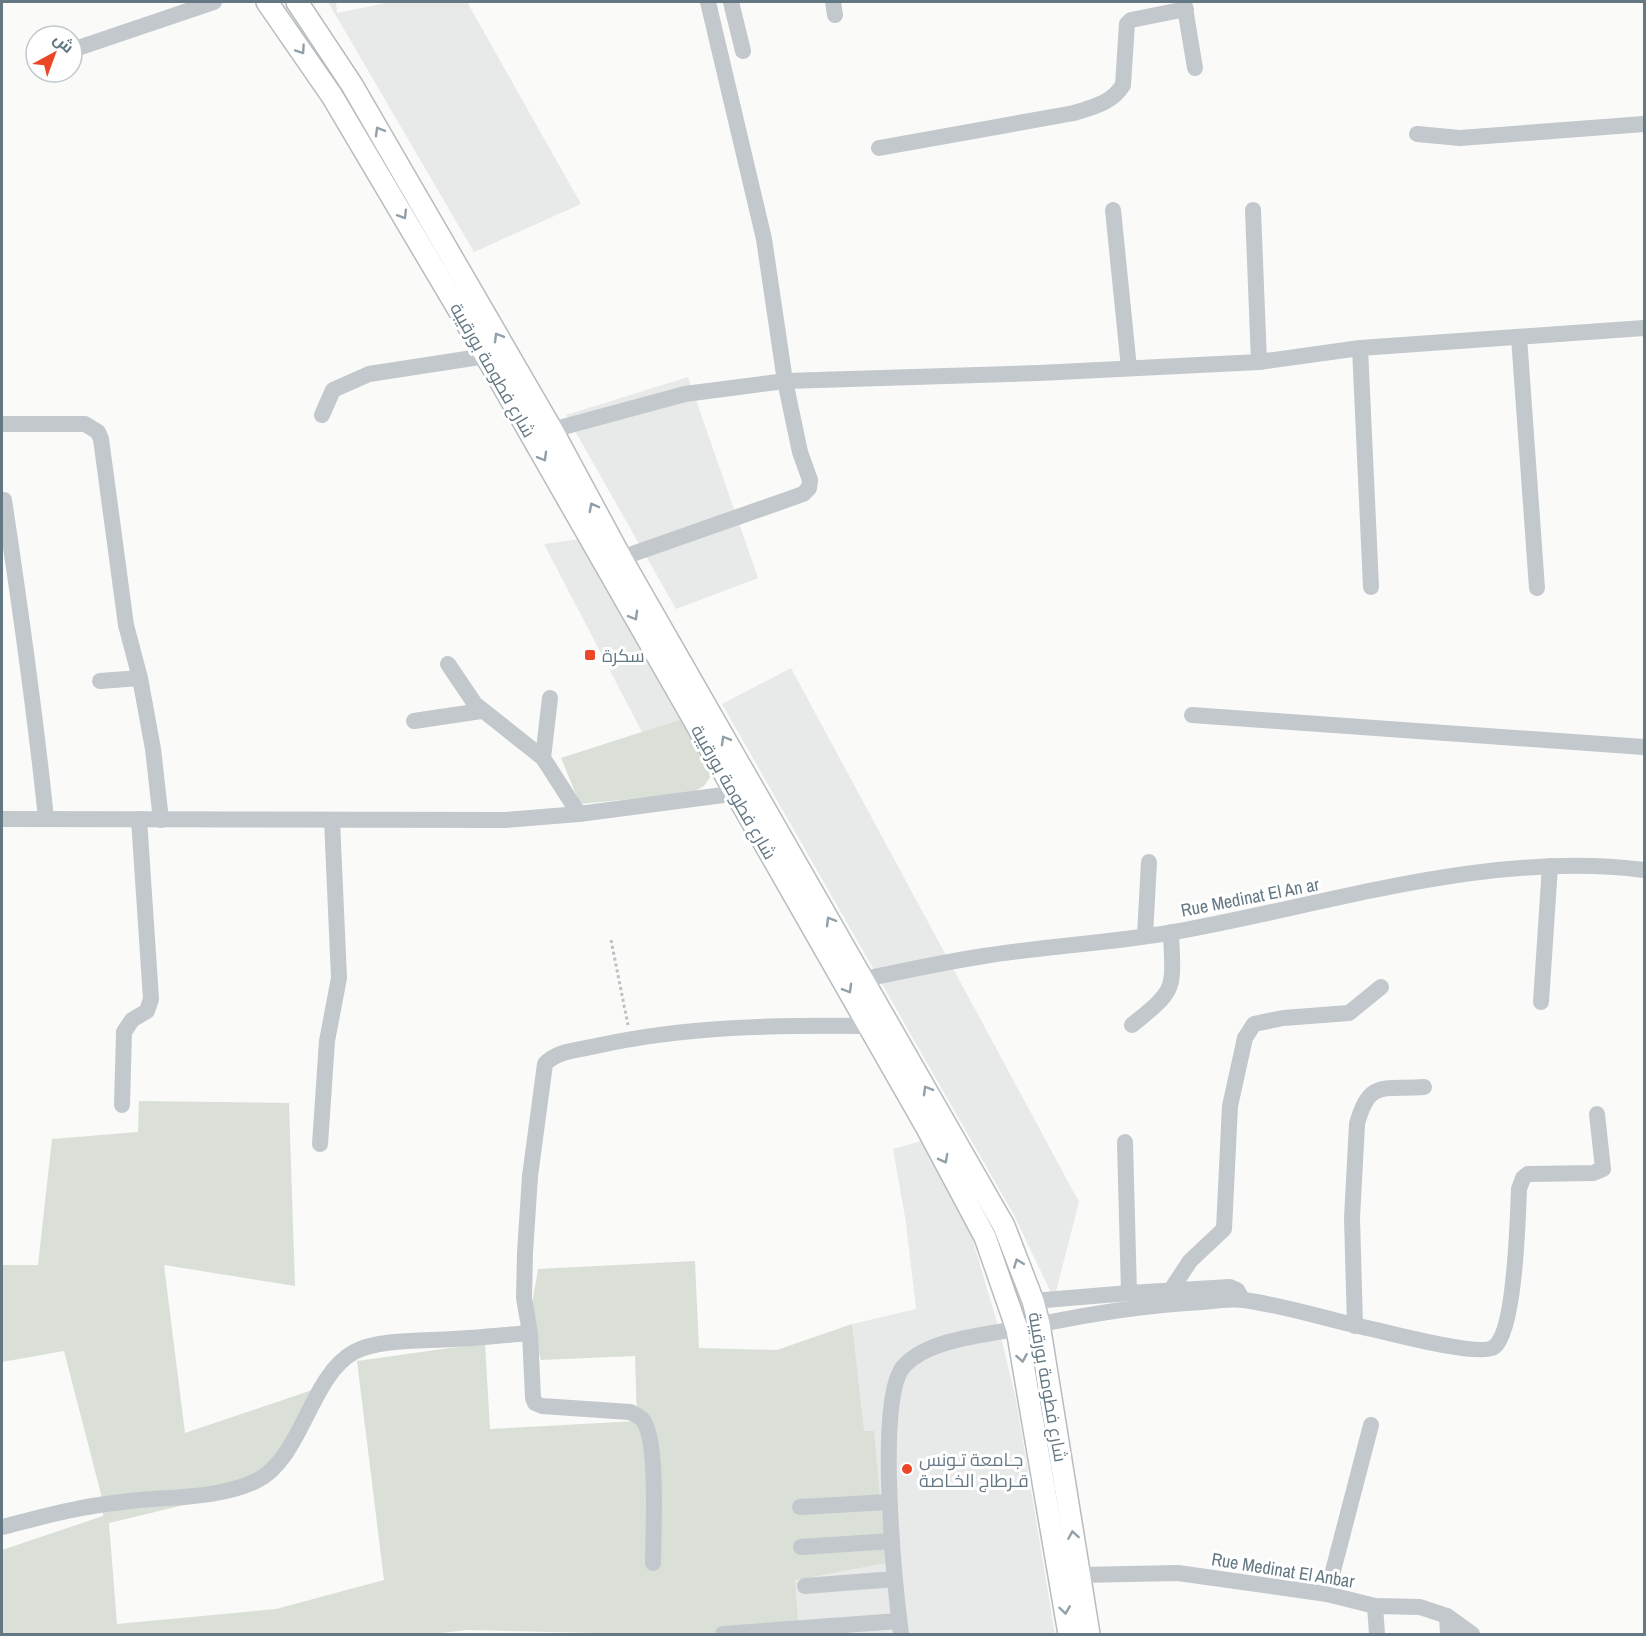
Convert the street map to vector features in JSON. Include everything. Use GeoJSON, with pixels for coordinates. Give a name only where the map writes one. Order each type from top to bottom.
{"type":"FeatureCollection","features":[{"type":"Feature","properties":{"kind":"main road","name":"شارع فطومة بورقيبة"},"geometry":{"type":"LineString","coordinates":[[267,2],[332,96],[744,792],[864,978],[1004,1226],[1033,1301],[1039,1324],[1089,1635]]}},
{"type":"Feature","properties":{"kind":"main road","name":"شارع فطومة بورقيبة"},"geometry":{"type":"LineString","coordinates":[[297,2],[352,85],[552,430],[869,1026],[985,1237],[1017,1329],[1069,1635]]}},
{"type":"Feature","properties":{"kind":"street"},"geometry":{"type":"LineString","coordinates":[[84,46],[214,2]]}},
{"type":"Feature","properties":{"kind":"street"},"geometry":{"type":"LineString","coordinates":[[621,558],[803,494],[809,488],[810,480],[800,452],[785,381],[764,239],[708,2]]}},
{"type":"Feature","properties":{"kind":"street"},"geometry":{"type":"LineString","coordinates":[[731,2],[743,51]]}},
{"type":"Feature","properties":{"kind":"street"},"geometry":{"type":"LineString","coordinates":[[879,148],[1074,113],[1100,105],[1119,92],[1123,85],[1126,24],[1131,20],[1185,5],[1196,68]]}},
{"type":"Feature","properties":{"kind":"street"},"geometry":{"type":"LineString","coordinates":[[1417,134],[1460,138],[1644,124]]}},
{"type":"Feature","properties":{"kind":"street"},"geometry":{"type":"LineString","coordinates":[[1113,210],[1129,368]]}},
{"type":"Feature","properties":{"kind":"street"},"geometry":{"type":"LineString","coordinates":[[1253,210],[1259,362]]}},
{"type":"Feature","properties":{"kind":"street"},"geometry":{"type":"LineString","coordinates":[[552,430],[685,394],[785,381],[1259,362],[1360,348],[1644,328]]}},
{"type":"Feature","properties":{"kind":"street"},"geometry":{"type":"LineString","coordinates":[[1519,337],[1537,588]]}},
{"type":"Feature","properties":{"kind":"street"},"geometry":{"type":"LineString","coordinates":[[1360,348],[1371,587]]}},
{"type":"Feature","properties":{"kind":"street"},"geometry":{"type":"LineString","coordinates":[[322,415],[333,390],[369,374],[486,356]]}},
{"type":"Feature","properties":{"kind":"street"},"geometry":{"type":"LineString","coordinates":[[2,424],[85,424],[98,432],[104,449],[126,625],[141,678],[153,749],[161,819]]}},
{"type":"Feature","properties":{"kind":"street"},"geometry":{"type":"LineString","coordinates":[[4,500],[8,572],[46,818]]}},
{"type":"Feature","properties":{"kind":"street"},"geometry":{"type":"LineString","coordinates":[[448,664],[466,693],[482,711],[543,758],[579,814]]}},
{"type":"Feature","properties":{"kind":"street"},"geometry":{"type":"LineString","coordinates":[[100,681],[141,678]]}},
{"type":"Feature","properties":{"kind":"street"},"geometry":{"type":"LineString","coordinates":[[543,758],[550,698]]}},
{"type":"Feature","properties":{"kind":"street"},"geometry":{"type":"LineString","coordinates":[[414,721],[482,711]]}},
{"type":"Feature","properties":{"kind":"street"},"geometry":{"type":"LineString","coordinates":[[1192,715],[1644,747]]}},
{"type":"Feature","properties":{"kind":"street"},"geometry":{"type":"LineString","coordinates":[[2,819],[506,820],[579,814],[744,792]]}},
{"type":"Feature","properties":{"kind":"street"},"geometry":{"type":"LineString","coordinates":[[122,1105],[124,1032],[132,1020],[147,1011],[151,999],[139,819]]}},
{"type":"Feature","properties":{"kind":"street"},"geometry":{"type":"LineString","coordinates":[[320,1144],[327,1041],[339,978],[332,820]]}},
{"type":"Feature","properties":{"kind":"street"},"geometry":{"type":"LineString","coordinates":[[1145,935],[1149,862]]}},
{"type":"Feature","properties":{"kind":"street"},"geometry":{"type":"LineString","coordinates":[[1542,1002],[1550,866]]}},
{"type":"Feature","properties":{"kind":"street","name":"Rue Medinat El An ar"},"geometry":{"type":"LineString","coordinates":[[864,978],[985,956],[1172,932],[1442,879],[1550,866],[1614,866],[1644,870]]}},
{"type":"Feature","properties":{"kind":"street"},"geometry":{"type":"LineString","coordinates":[[1132,1025],[1164,999],[1173,981],[1172,932]]}},
{"type":"Feature","properties":{"kind":"street"},"geometry":{"type":"LineString","coordinates":[[1171,1290],[1191,1261],[1224,1229],[1230,1106],[1245,1038],[1254,1024],[1283,1018],[1349,1013],[1381,987]]}},
{"type":"Feature","properties":{"kind":"street"},"geometry":{"type":"LineString","coordinates":[[653,1563],[654,1475],[648,1429],[642,1419],[630,1412],[535,1403],[530,1333],[524,1298],[530,1176],[545,1064],[562,1054],[631,1038],[761,1024],[869,1026]]}},
{"type":"Feature","properties":{"kind":"street"},"geometry":{"type":"LineString","coordinates":[[1354,1326],[1352,1218],[1356,1124],[1360,1110],[1373,1090],[1425,1087]]}},
{"type":"Feature","properties":{"kind":"street"},"geometry":{"type":"LineString","coordinates":[[723,1635],[900,1628],[888,1502],[891,1400],[902,1367],[925,1350],[994,1331],[1178,1303],[1242,1299],[1354,1326],[1484,1351],[1498,1343],[1506,1325],[1516,1263],[1519,1189],[1523,1178],[1528,1174],[1593,1173],[1603,1169],[1597,1114]]}},
{"type":"Feature","properties":{"kind":"street"},"geometry":{"type":"LineString","coordinates":[[1125,1142],[1129,1293]]}},
{"type":"Feature","properties":{"kind":"street"},"geometry":{"type":"LineString","coordinates":[[1033,1301],[1230,1287],[1237,1290],[1242,1299]]}},
{"type":"Feature","properties":{"kind":"street"},"geometry":{"type":"LineString","coordinates":[[2,1527],[120,1502],[202,1494],[257,1480],[273,1467],[302,1425],[332,1371],[355,1352],[413,1341],[530,1333]]}},
{"type":"Feature","properties":{"kind":"street"},"geometry":{"type":"LineString","coordinates":[[1327,1594],[1371,1425]]}},
{"type":"Feature","properties":{"kind":"street"},"geometry":{"type":"LineString","coordinates":[[800,1507],[888,1502]]}},
{"type":"Feature","properties":{"kind":"street"},"geometry":{"type":"LineString","coordinates":[[801,1547],[892,1541]]}},
{"type":"Feature","properties":{"kind":"street","name":"Rue Medinat El Anbar"},"geometry":{"type":"LineString","coordinates":[[1080,1575],[1178,1573],[1327,1594],[1375,1606],[1420,1607],[1446,1616],[1462,1625],[1472,1635]]}},
{"type":"Feature","properties":{"kind":"street"},"geometry":{"type":"LineString","coordinates":[[805,1586],[895,1579]]}},
{"type":"Feature","properties":{"kind":"street"},"geometry":{"type":"LineString","coordinates":[[1375,1606],[1377,1635]]}},
{"type":"Feature","properties":{"kind":"street"},"geometry":{"type":"LineString","coordinates":[[1446,1616],[1448,1635]]}},
{"type":"Feature","properties":{"kind":"path"},"geometry":{"type":"LineString","coordinates":[[611,940],[631,1038]]}},
{"type":"Feature","properties":{"kind":"shaded area"},"geometry":{"type":"Polygon","coordinates":[[[328,2],[336,2],[337,13],[391,2],[467,2],[581,204],[474,252],[328,2]]]}},
{"type":"Feature","properties":{"kind":"shaded area"},"geometry":{"type":"Polygon","coordinates":[[[688,377],[758,578],[676,609],[566,415],[688,377]]]}},
{"type":"Feature","properties":{"kind":"shaded area"},"geometry":{"type":"Polygon","coordinates":[[[581,539],[682,719],[642,732],[544,544],[581,539]]]}},
{"type":"Feature","properties":{"kind":"shaded area"},"geometry":{"type":"Polygon","coordinates":[[[791,668],[1079,1202],[1054,1299],[1014,1215],[722,704],[791,668]]]}},
{"type":"Feature","properties":{"kind":"shaded area"},"geometry":{"type":"Polygon","coordinates":[[[682,719],[713,773],[704,786],[692,793],[580,804],[561,758],[682,719]]]}},
{"type":"Feature","properties":{"kind":"shaded area"},"geometry":{"type":"Polygon","coordinates":[[[139,1101],[289,1103],[295,1286],[164,1265],[185,1433],[324,1386],[265,1480],[226,1495],[109,1523],[117,1624],[276,1609],[384,1580],[357,1361],[485,1343],[490,1429],[637,1421],[635,1356],[541,1360],[529,1322],[538,1269],[695,1261],[699,1348],[777,1350],[852,1324],[864,1431],[874,1431],[886,1563],[795,1580],[799,1634],[639,1634],[467,1630],[432,1634],[2,1634],[2,1550],[103,1516],[102,1498],[64,1351],[2,1362],[2,1265],[38,1265],[52,1139],[138,1132],[139,1101]]]}},
{"type":"Feature","properties":{"kind":"shaded area","name":"جـامعة تـونس قـرطاج الخـاصة"},"geometry":{"type":"Polygon","coordinates":[[[922,1141],[970,1231],[999,1329],[1016,1399],[1055,1634],[799,1634],[794,1580],[852,1324],[916,1309],[906,1223],[893,1149],[922,1141]]]}},
{"type":"Feature","properties":{"kind":"place","name":"سكرة"},"geometry":{"type":"Point","coordinates":[590,655]}},
{"type":"Feature","properties":{"kind":"place","name":"جـامعة تـونس قـرطاج الخـاصة"},"geometry":{"type":"Point","coordinates":[907,1469]}}]}
